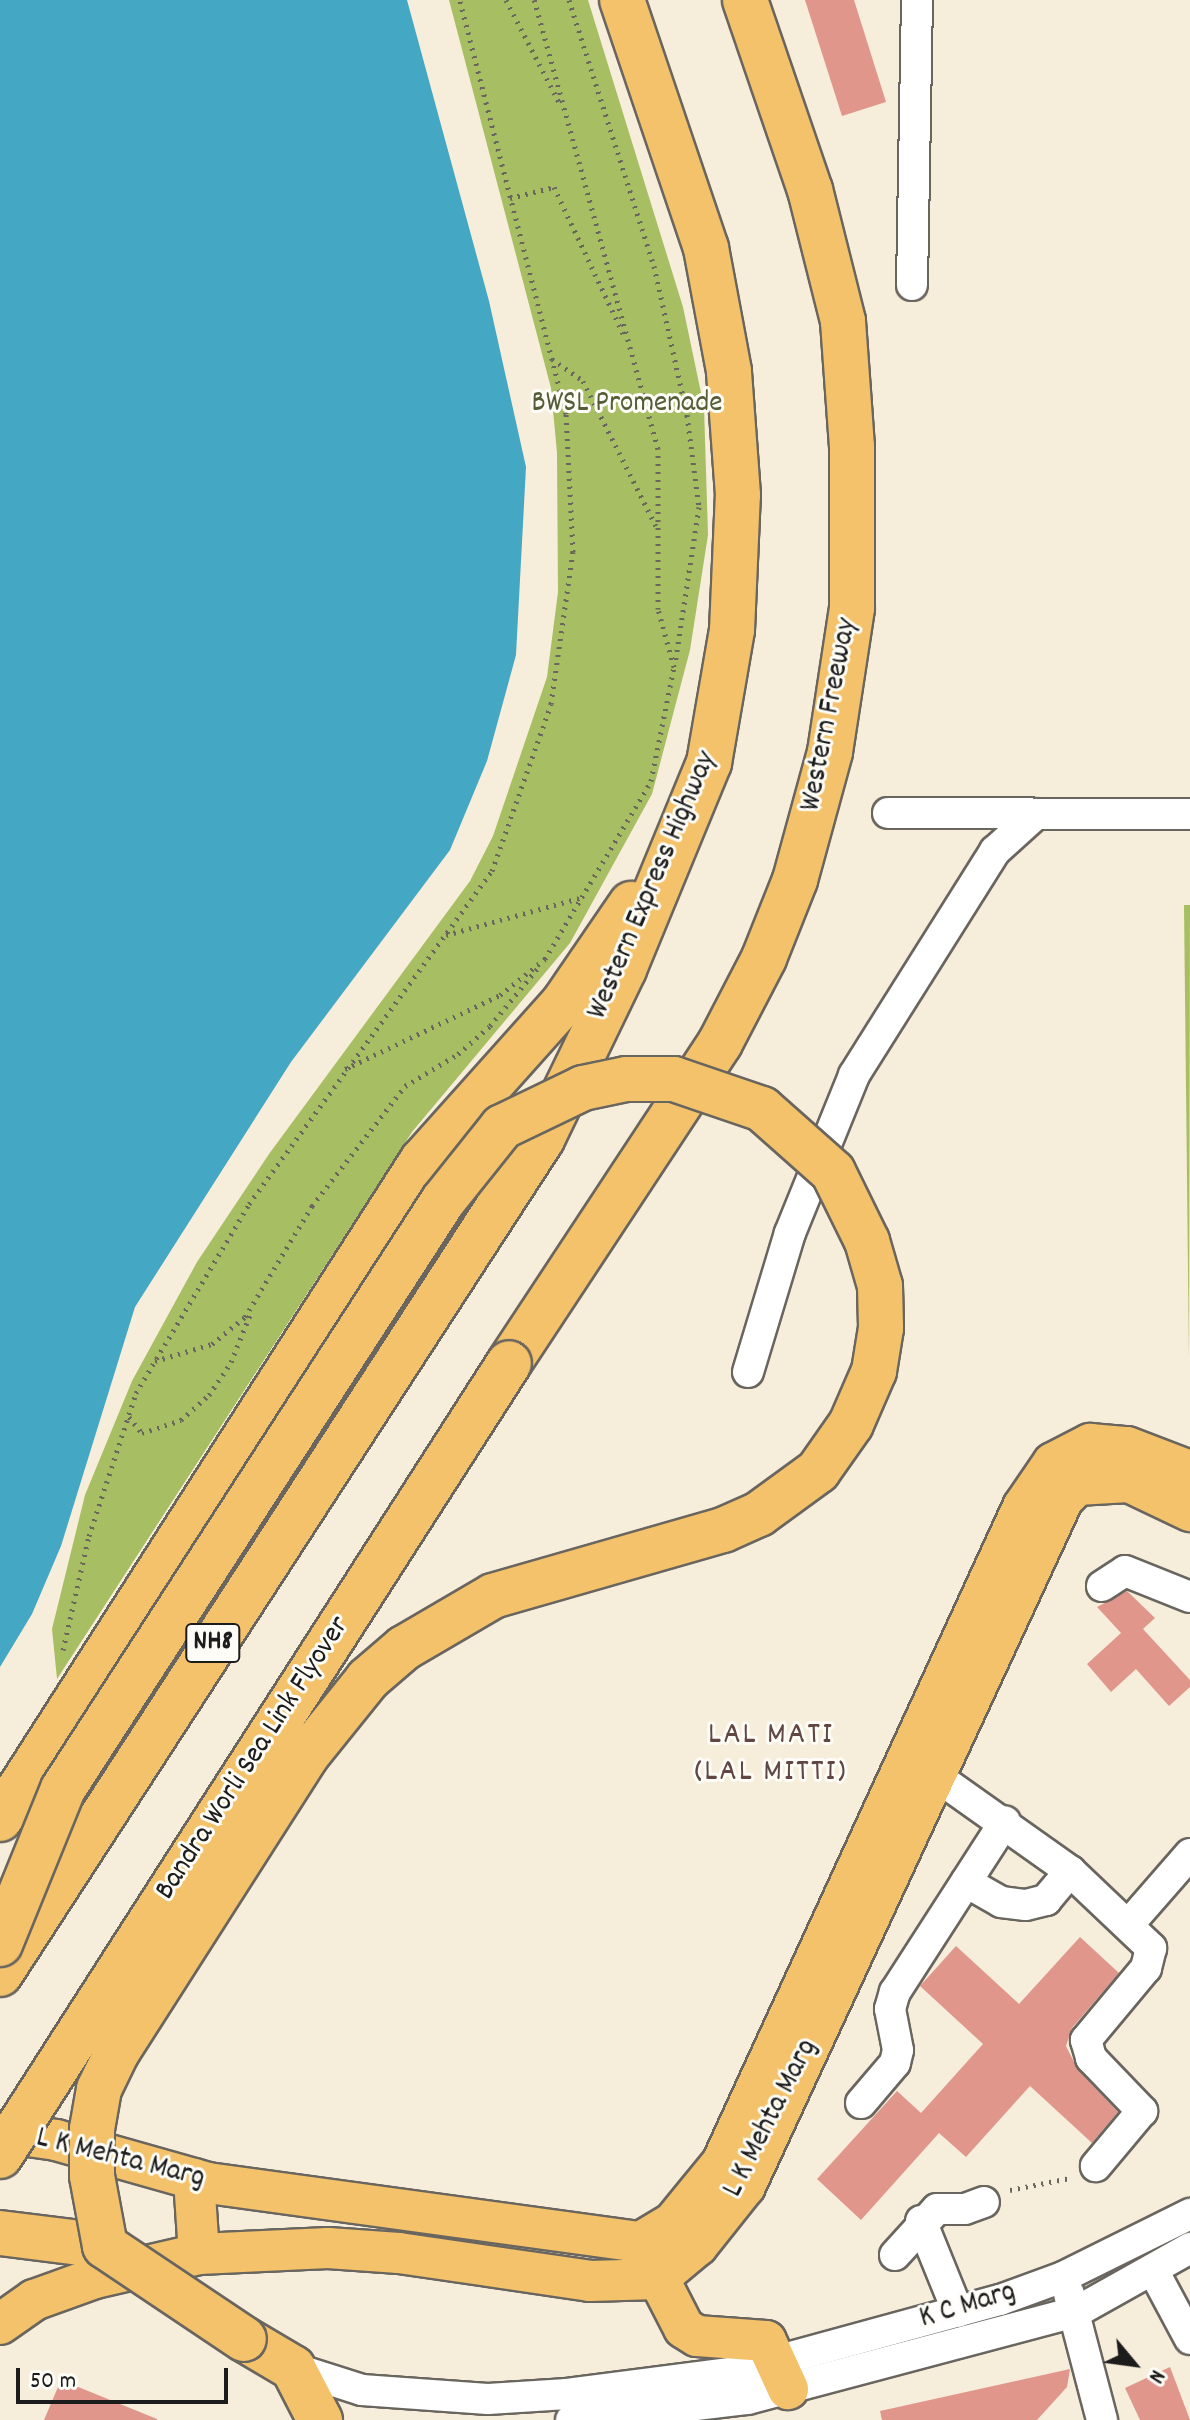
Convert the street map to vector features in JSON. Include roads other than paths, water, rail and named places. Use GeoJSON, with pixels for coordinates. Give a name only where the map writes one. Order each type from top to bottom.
{"type":"FeatureCollection","features":[{"type":"Feature","properties":{"kind":"highway","name":"Western Express Highway"},"geometry":{"type":"LineString","coordinates":[[0,1974],[427,1311],[542,1139],[624,969],[703,778],[715,738],[732,630],[738,495],[729,371],[706,248],[622,0]]}},
{"type":"Feature","properties":{"kind":"highway","name":"Western Freeway"},"geometry":{"type":"LineString","coordinates":[[509,1363],[720,1043],[764,958],[795,880],[830,752],[852,608],[852,447],[843,321],[810,190],[745,0]]}},
{"type":"Feature","properties":{"kind":"highway"},"geometry":{"type":"LineString","coordinates":[[0,1819],[422,1161],[564,1002],[633,900],[703,778]]}},
{"type":"Feature","properties":{"kind":"highway"},"geometry":{"type":"LineString","coordinates":[[0,1944],[63,1789],[443,1201],[502,1127],[583,1088],[626,1079],[674,1079],[762,1109],[833,1172],[867,1241],[880,1286],[874,1371],[851,1424],[818,1471],[759,1514],[671,1547],[567,1570],[493,1596],[404,1648],[368,1679],[307,1755],[117,2052],[99,2089],[92,2176],[105,2246]]}},
{"type":"Feature","properties":{"kind":"highway","name":"Bandra Worli Sea Link Flyover"},"geometry":{"type":"LineString","coordinates":[[0,2156],[509,1363]]}},
{"type":"Feature","properties":{"kind":"highway"},"geometry":{"type":"LineString","coordinates":[[0,2233],[105,2246],[293,2368],[315,2402],[320,2420]]}},
{"type":"Feature","properties":{"kind":"main road","name":"L K Mehta Marg"},"geometry":{"type":"LineString","coordinates":[[657,2279],[698,2245],[745,2186],[921,1765],[1023,1507],[1053,1463],[1090,1444],[1127,1447],[1190,1471]]}},
{"type":"Feature","properties":{"kind":"main road","name":"L K Mehta Marg"},"geometry":{"type":"LineString","coordinates":[[0,2132],[56,2140],[194,2179],[641,2242],[673,2223],[722,2163],[921,1765],[1063,1499],[1077,1485],[1129,1482],[1190,1511]]}},
{"type":"Feature","properties":{"kind":"main road"},"geometry":{"type":"LineString","coordinates":[[194,2179],[199,2254]]}},
{"type":"Feature","properties":{"kind":"main road"},"geometry":{"type":"LineString","coordinates":[[328,2248],[334,2200]]}},
{"type":"Feature","properties":{"kind":"main road"},"geometry":{"type":"LineString","coordinates":[[641,2242],[684,2328],[712,2338],[758,2338],[783,2375]]}},
{"type":"Feature","properties":{"kind":"main road"},"geometry":{"type":"LineString","coordinates":[[0,2324],[34,2300],[95,2278],[199,2254],[328,2248],[399,2253],[590,2281],[657,2279]]}},
{"type":"Feature","properties":{"kind":"street"},"geometry":{"type":"LineString","coordinates":[[912,285],[917,0]]}},
{"type":"Feature","properties":{"kind":"street"},"geometry":{"type":"LineString","coordinates":[[888,813],[1190,814]]}},
{"type":"Feature","properties":{"kind":"street"},"geometry":{"type":"LineString","coordinates":[[748,1372],[790,1233],[854,1075],[995,851],[1036,814]]}},
{"type":"Feature","properties":{"kind":"street"},"geometry":{"type":"LineString","coordinates":[[1102,1586],[1125,1571],[1190,1597]]}},
{"type":"Feature","properties":{"kind":"street"},"geometry":{"type":"LineString","coordinates":[[921,1765],[1005,1821],[1070,1871],[1151,1948],[1150,1960],[1089,2035],[1086,2048],[1142,2111],[1096,2166]]}},
{"type":"Feature","properties":{"kind":"street"},"geometry":{"type":"LineString","coordinates":[[861,2103],[895,2063],[898,2050],[890,2009],[895,1992],[1005,1821]]}},
{"type":"Feature","properties":{"kind":"street"},"geometry":{"type":"LineString","coordinates":[[1129,1924],[1190,1854]]}},
{"type":"Feature","properties":{"kind":"street"},"geometry":{"type":"LineString","coordinates":[[966,1882],[1001,1902],[1026,1905],[1046,1900],[1070,1871]]}},
{"type":"Feature","properties":{"kind":"street"},"geometry":{"type":"LineString","coordinates":[[895,2255],[921,2221],[937,2209],[965,2209],[984,2202]]}},
{"type":"Feature","properties":{"kind":"street","name":"K C Marg"},"geometry":{"type":"LineString","coordinates":[[783,2375],[1063,2277],[1159,2233],[1190,2214]]}},
{"type":"Feature","properties":{"kind":"street"},"geometry":{"type":"LineString","coordinates":[[921,2221],[958,2312]]}},
{"type":"Feature","properties":{"kind":"street"},"geometry":{"type":"LineString","coordinates":[[1159,2233],[1173,2260],[1190,2339]]}},
{"type":"Feature","properties":{"kind":"street","name":"K C Marg"},"geometry":{"type":"LineString","coordinates":[[783,2375],[1076,2312],[1173,2260]]}},
{"type":"Feature","properties":{"kind":"street"},"geometry":{"type":"LineString","coordinates":[[1063,2277],[1076,2312],[1102,2420]]}},
{"type":"Feature","properties":{"kind":"street"},"geometry":{"type":"LineString","coordinates":[[293,2368],[362,2390],[488,2399],[567,2394],[746,2397]]}},
{"type":"Feature","properties":{"kind":"street"},"geometry":{"type":"LineString","coordinates":[[571,2420],[746,2397],[783,2375]]}},
{"type":"Feature","properties":{"kind":"water"},"geometry":{"type":"Polygon","coordinates":[[[0,0],[407,0],[489,301],[526,467],[516,655],[487,761],[450,850],[291,1062],[135,1307],[61,1546],[32,1614],[0,1667],[0,0]]]}},
{"type":"Feature","properties":{"kind":"district","name":"LAL MATI (LAL MITTI)"},"geometry":{"type":"Point","coordinates":[771,1756]}},
{"type":"Feature","properties":{"kind":"park label","name":"BWSL Promenade"},"geometry":{"type":"Point","coordinates":[627,405]}}]}
